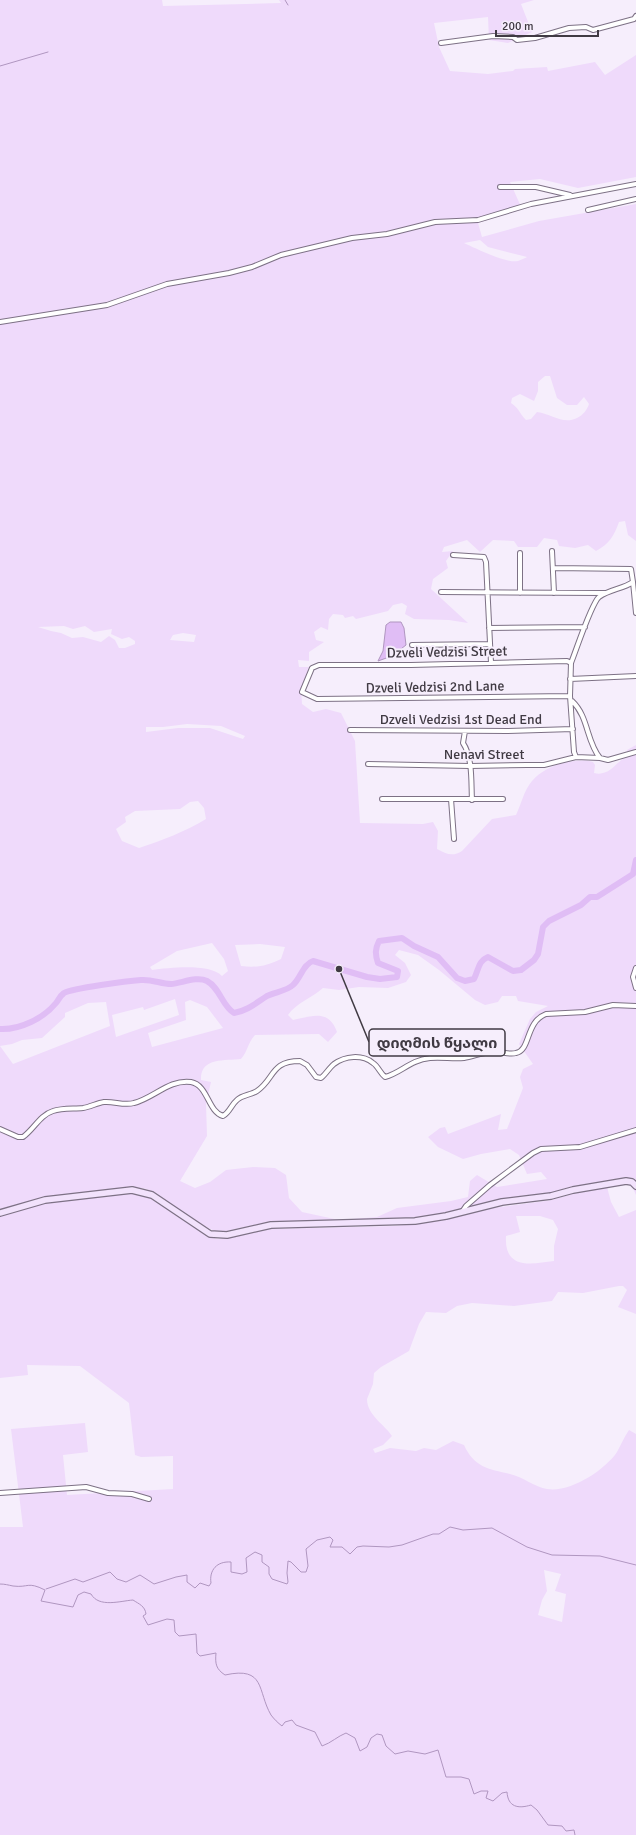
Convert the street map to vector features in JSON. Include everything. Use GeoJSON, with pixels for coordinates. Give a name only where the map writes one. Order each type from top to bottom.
{"type":"FeatureCollection","features":[{"type":"Feature","properties":{"kind":"street"},"geometry":{"type":"LineString","coordinates":[[441,43],[493,36],[513,38],[517,40],[535,38],[569,28],[586,27],[594,30],[634,19],[636,16]]}},
{"type":"Feature","properties":{"kind":"street"},"geometry":{"type":"LineString","coordinates":[[0,322],[107,305],[167,284],[229,273],[252,267],[280,255],[352,238],[386,234],[435,222],[466,222],[478,220],[531,204],[636,184]]}},
{"type":"Feature","properties":{"kind":"street"},"geometry":{"type":"LineString","coordinates":[[500,187],[536,187],[572,196]]}},
{"type":"Feature","properties":{"kind":"street"},"geometry":{"type":"LineString","coordinates":[[588,210],[636,199]]}},
{"type":"Feature","properties":{"kind":"street"},"geometry":{"type":"LineString","coordinates":[[552,551],[554,568],[554,594]]}},
{"type":"Feature","properties":{"kind":"street"},"geometry":{"type":"LineString","coordinates":[[520,553],[520,594]]}},
{"type":"Feature","properties":{"kind":"street"},"geometry":{"type":"LineString","coordinates":[[453,555],[484,557],[486,562],[491,663]]}},
{"type":"Feature","properties":{"kind":"street"},"geometry":{"type":"LineString","coordinates":[[554,568],[631,569],[636,613]]}},
{"type":"Feature","properties":{"kind":"street"},"geometry":{"type":"LineString","coordinates":[[576,756],[571,699],[571,663],[597,599],[605,593],[633,582]]}},
{"type":"Feature","properties":{"kind":"street"},"geometry":{"type":"LineString","coordinates":[[441,592],[487,594],[605,593]]}},
{"type":"Feature","properties":{"kind":"street"},"geometry":{"type":"LineString","coordinates":[[489,628],[585,627]]}},
{"type":"Feature","properties":{"kind":"street"},"geometry":{"type":"LineString","coordinates":[[412,645],[490,644]]}},
{"type":"Feature","properties":{"kind":"street","name":"Dzveli Vedzisi Street"},"geometry":{"type":"LineString","coordinates":[[302,692],[312,668],[318,665],[491,663],[561,660],[571,663]]}},
{"type":"Feature","properties":{"kind":"street"},"geometry":{"type":"LineString","coordinates":[[570,679],[636,676]]}},
{"type":"Feature","properties":{"kind":"street","name":"Dzveli Vedzisi 2nd Lane"},"geometry":{"type":"LineString","coordinates":[[302,692],[317,699],[571,699]]}},
{"type":"Feature","properties":{"kind":"street"},"geometry":{"type":"LineString","coordinates":[[571,699],[582,714],[592,744],[600,758],[608,760],[636,752]]}},
{"type":"Feature","properties":{"kind":"street","name":"Dzveli Vedzisi 1st Dead End"},"geometry":{"type":"LineString","coordinates":[[350,730],[464,731],[573,729]]}},
{"type":"Feature","properties":{"kind":"street"},"geometry":{"type":"LineString","coordinates":[[464,731],[463,743],[466,747],[470,766],[472,800]]}},
{"type":"Feature","properties":{"kind":"street","name":"Nenavi Street"},"geometry":{"type":"LineString","coordinates":[[368,764],[470,766],[544,765],[576,756],[600,758]]}},
{"type":"Feature","properties":{"kind":"street"},"geometry":{"type":"LineString","coordinates":[[451,799],[454,839]]}},
{"type":"Feature","properties":{"kind":"street"},"geometry":{"type":"LineString","coordinates":[[382,800],[504,799]]}},
{"type":"Feature","properties":{"kind":"street"},"geometry":{"type":"LineString","coordinates":[[636,968],[633,977],[636,988]]}},
{"type":"Feature","properties":{"kind":"street"},"geometry":{"type":"LineString","coordinates":[[0,1129],[18,1137],[23,1136],[45,1116],[53,1111],[84,1108],[105,1102],[125,1104],[135,1103],[171,1085],[183,1082],[192,1082],[201,1088],[218,1115],[223,1116],[228,1114],[237,1099],[256,1091],[263,1086],[273,1072],[284,1063],[300,1061],[307,1066],[316,1077],[321,1078],[334,1064],[358,1056],[375,1064],[385,1077],[411,1063],[429,1058],[464,1058],[498,1052],[516,1054],[525,1046],[532,1025],[541,1016],[546,1014],[586,1012],[614,1005],[636,1006]]}},
{"type":"Feature","properties":{"kind":"street"},"geometry":{"type":"LineString","coordinates":[[462,1212],[466,1206],[490,1185],[533,1153],[542,1149],[580,1147],[636,1130]]}},
{"type":"Feature","properties":{"kind":"street"},"geometry":{"type":"LineString","coordinates":[[0,1213],[45,1200],[132,1190],[152,1195],[199,1228],[210,1234],[218,1235],[271,1225],[415,1221],[462,1212],[502,1202],[551,1196],[573,1190],[626,1181],[632,1182],[636,1186]]}},
{"type":"Feature","properties":{"kind":"street"},"geometry":{"type":"LineString","coordinates":[[0,1493],[86,1487],[108,1493],[132,1494],[149,1499]]}},
{"type":"Feature","properties":{"kind":"shaded area"},"geometry":{"type":"Polygon","coordinates":[[[0,0],[162,0],[163,6],[281,3],[279,0],[534,0],[521,4],[532,32],[508,43],[489,40],[488,17],[434,23],[439,47],[450,71],[488,74],[513,71],[515,69],[547,67],[548,71],[595,62],[605,75],[636,55],[636,177],[578,188],[540,179],[510,182],[522,209],[478,223],[482,237],[539,221],[636,204],[636,541],[628,535],[625,521],[619,522],[610,539],[596,551],[588,545],[575,548],[559,546],[557,540],[544,538],[537,547],[518,547],[514,541],[493,540],[480,552],[467,540],[444,547],[442,552],[453,551],[446,561],[448,568],[433,579],[431,589],[468,623],[449,620],[414,619],[405,614],[407,606],[402,603],[393,605],[388,611],[356,619],[353,616],[345,618],[343,615],[333,614],[329,619],[328,630],[321,627],[314,632],[316,640],[324,642],[309,652],[309,661],[298,660],[299,667],[309,667],[301,689],[302,704],[313,712],[326,709],[341,713],[355,741],[360,823],[423,824],[433,822],[438,831],[437,849],[446,853],[456,854],[462,851],[492,819],[516,815],[529,785],[544,771],[560,764],[585,761],[593,762],[595,765],[594,773],[604,773],[609,771],[629,755],[627,750],[636,745],[636,1195],[632,1186],[626,1184],[622,1180],[566,1188],[548,1194],[501,1199],[447,1213],[415,1218],[328,1221],[272,1221],[218,1233],[147,1189],[134,1187],[134,1194],[150,1198],[207,1236],[218,1239],[272,1229],[394,1226],[415,1224],[456,1217],[478,1210],[552,1200],[572,1194],[607,1187],[611,1202],[619,1217],[636,1210],[636,1314],[618,1307],[627,1290],[623,1286],[583,1293],[558,1292],[552,1301],[514,1306],[472,1303],[457,1306],[446,1313],[426,1312],[419,1324],[409,1351],[381,1367],[374,1373],[373,1384],[367,1399],[373,1415],[392,1436],[383,1445],[373,1449],[375,1453],[390,1448],[416,1451],[424,1448],[436,1450],[453,1441],[464,1445],[472,1458],[482,1466],[515,1475],[547,1489],[556,1489],[576,1484],[596,1473],[617,1452],[629,1430],[636,1434],[636,1835],[0,1835],[0,1527],[23,1527],[11,1429],[85,1423],[88,1452],[63,1455],[67,1495],[173,1489],[173,1456],[141,1457],[135,1455],[129,1403],[80,1366],[27,1365],[28,1375],[0,1378],[0,0]],[[480,240],[464,243],[491,255],[513,261],[518,261],[527,257],[488,247],[480,240]],[[545,376],[538,382],[538,391],[534,401],[520,394],[512,398],[511,403],[526,420],[531,419],[537,412],[562,420],[572,420],[583,414],[589,404],[584,397],[577,405],[567,405],[557,398],[550,376],[545,376]],[[64,626],[38,627],[61,633],[72,638],[83,637],[101,642],[109,636],[115,640],[119,648],[125,648],[135,644],[135,641],[129,637],[122,639],[111,634],[112,629],[94,632],[85,626],[73,629],[64,626]],[[183,633],[173,635],[170,640],[194,642],[196,635],[183,633]],[[187,724],[163,727],[146,727],[146,732],[178,728],[210,728],[243,739],[245,736],[221,726],[187,724]],[[198,801],[190,802],[180,809],[135,811],[125,817],[126,822],[116,829],[122,841],[139,848],[190,828],[206,819],[204,808],[198,801]],[[212,943],[177,951],[150,967],[152,970],[189,967],[208,969],[222,976],[228,971],[224,959],[212,943]],[[260,944],[235,945],[241,966],[257,967],[281,959],[285,947],[260,944]],[[399,950],[395,955],[405,963],[411,975],[406,982],[388,988],[359,987],[339,990],[323,988],[291,1011],[288,1015],[293,1020],[319,1016],[325,1017],[329,1020],[334,1025],[337,1032],[328,1042],[319,1034],[255,1035],[250,1041],[241,1059],[221,1060],[205,1067],[201,1080],[211,1082],[206,1104],[207,1136],[180,1181],[195,1188],[210,1182],[226,1170],[253,1167],[275,1168],[286,1175],[289,1198],[302,1212],[339,1220],[377,1217],[397,1208],[451,1201],[468,1197],[470,1181],[477,1175],[497,1187],[547,1179],[541,1172],[527,1174],[519,1155],[510,1149],[463,1159],[438,1147],[428,1137],[440,1128],[445,1127],[448,1134],[501,1114],[498,1130],[507,1129],[523,1088],[520,1077],[523,1069],[533,1064],[519,1044],[530,1019],[536,1012],[548,1006],[518,1001],[516,996],[502,996],[498,1002],[485,1005],[475,1000],[439,970],[418,955],[399,950]],[[175,999],[144,1010],[143,1007],[112,1015],[116,1037],[179,1015],[175,999]],[[190,1000],[185,1002],[186,1020],[148,1033],[152,1047],[223,1028],[207,1007],[190,1000]],[[106,1002],[88,1003],[65,1013],[65,1017],[42,1038],[22,1040],[12,1044],[0,1046],[13,1064],[110,1026],[106,1002]],[[516,1216],[520,1232],[506,1236],[509,1255],[514,1260],[528,1263],[554,1261],[554,1246],[558,1229],[553,1220],[540,1216],[516,1216]],[[544,1570],[547,1591],[542,1600],[538,1615],[562,1622],[566,1594],[555,1591],[561,1574],[544,1570]]]}},
{"type":"Feature","properties":{"kind":"shaded area"},"geometry":{"type":"Polygon","coordinates":[[[390,622],[401,622],[404,628],[406,645],[392,656],[378,661],[383,651],[386,625],[390,622]]]}},
{"type":"Feature","properties":{"kind":"waterway"},"geometry":{"type":"LineString","coordinates":[[285,0],[288,5]]}},
{"type":"Feature","properties":{"kind":"waterway"},"geometry":{"type":"LineString","coordinates":[[0,66],[48,52]]}},
{"type":"Feature","properties":{"kind":"waterway"},"geometry":{"type":"LineString","coordinates":[[0,1029],[8,1029],[31,1022],[45,1014],[64,993],[113,983],[145,980],[171,984],[199,979],[207,981],[211,984],[230,1010],[234,1013],[247,1009],[267,996],[290,987],[296,982],[304,968],[313,961],[367,977],[380,979],[397,977],[398,971],[378,963],[376,949],[379,941],[402,938],[414,946],[438,957],[457,978],[465,981],[474,979],[480,963],[488,957],[513,971],[521,970],[534,960],[538,954],[543,927],[549,921],[581,905],[590,897],[597,897],[633,874],[636,860]]}},
{"type":"Feature","properties":{"kind":"waterway"},"geometry":{"type":"LineString","coordinates":[[46,1589],[75,1579],[83,1582],[110,1572],[117,1579],[126,1582],[140,1575],[154,1584],[187,1575],[187,1582],[195,1588],[200,1583],[209,1586],[211,1583],[211,1574],[215,1567],[222,1563],[231,1562],[231,1572],[242,1574],[247,1572],[246,1558],[255,1552],[262,1555],[262,1562],[269,1567],[269,1574],[272,1579],[287,1584],[288,1561],[301,1572],[306,1572],[308,1566],[306,1549],[317,1540],[330,1537],[333,1540],[330,1547],[342,1547],[350,1554],[357,1547],[389,1547],[402,1545],[433,1534],[439,1534],[450,1527],[463,1530],[492,1528],[527,1547],[552,1555],[600,1556],[636,1565]]}},
{"type":"Feature","properties":{"kind":"waterway"},"geometry":{"type":"LineString","coordinates":[[0,1584],[13,1586],[35,1586],[45,1590],[41,1601],[73,1607],[78,1595],[84,1592],[91,1594],[99,1601],[110,1603],[133,1600],[144,1609],[146,1614],[143,1616],[148,1625],[167,1619],[174,1620],[175,1632],[179,1636],[196,1634],[197,1653],[200,1656],[216,1653],[217,1666],[225,1675],[238,1673],[248,1674],[254,1677],[261,1689],[271,1715],[282,1726],[285,1722],[292,1720],[296,1725],[315,1732],[322,1746],[346,1733],[355,1738],[360,1751],[367,1747],[371,1738],[377,1734],[382,1735],[386,1746],[395,1754],[408,1751],[425,1754],[438,1750],[446,1777],[461,1777],[469,1779],[474,1794],[481,1791],[488,1791],[486,1798],[493,1801],[502,1793],[507,1792],[509,1801],[514,1806],[522,1807],[531,1805],[537,1810],[548,1825],[562,1826],[566,1831],[574,1830],[575,1835]]}},
{"type":"Feature","properties":{"kind":"place","name":"დიღმის წყალი"},"geometry":{"type":"Point","coordinates":[339,969]}}]}
